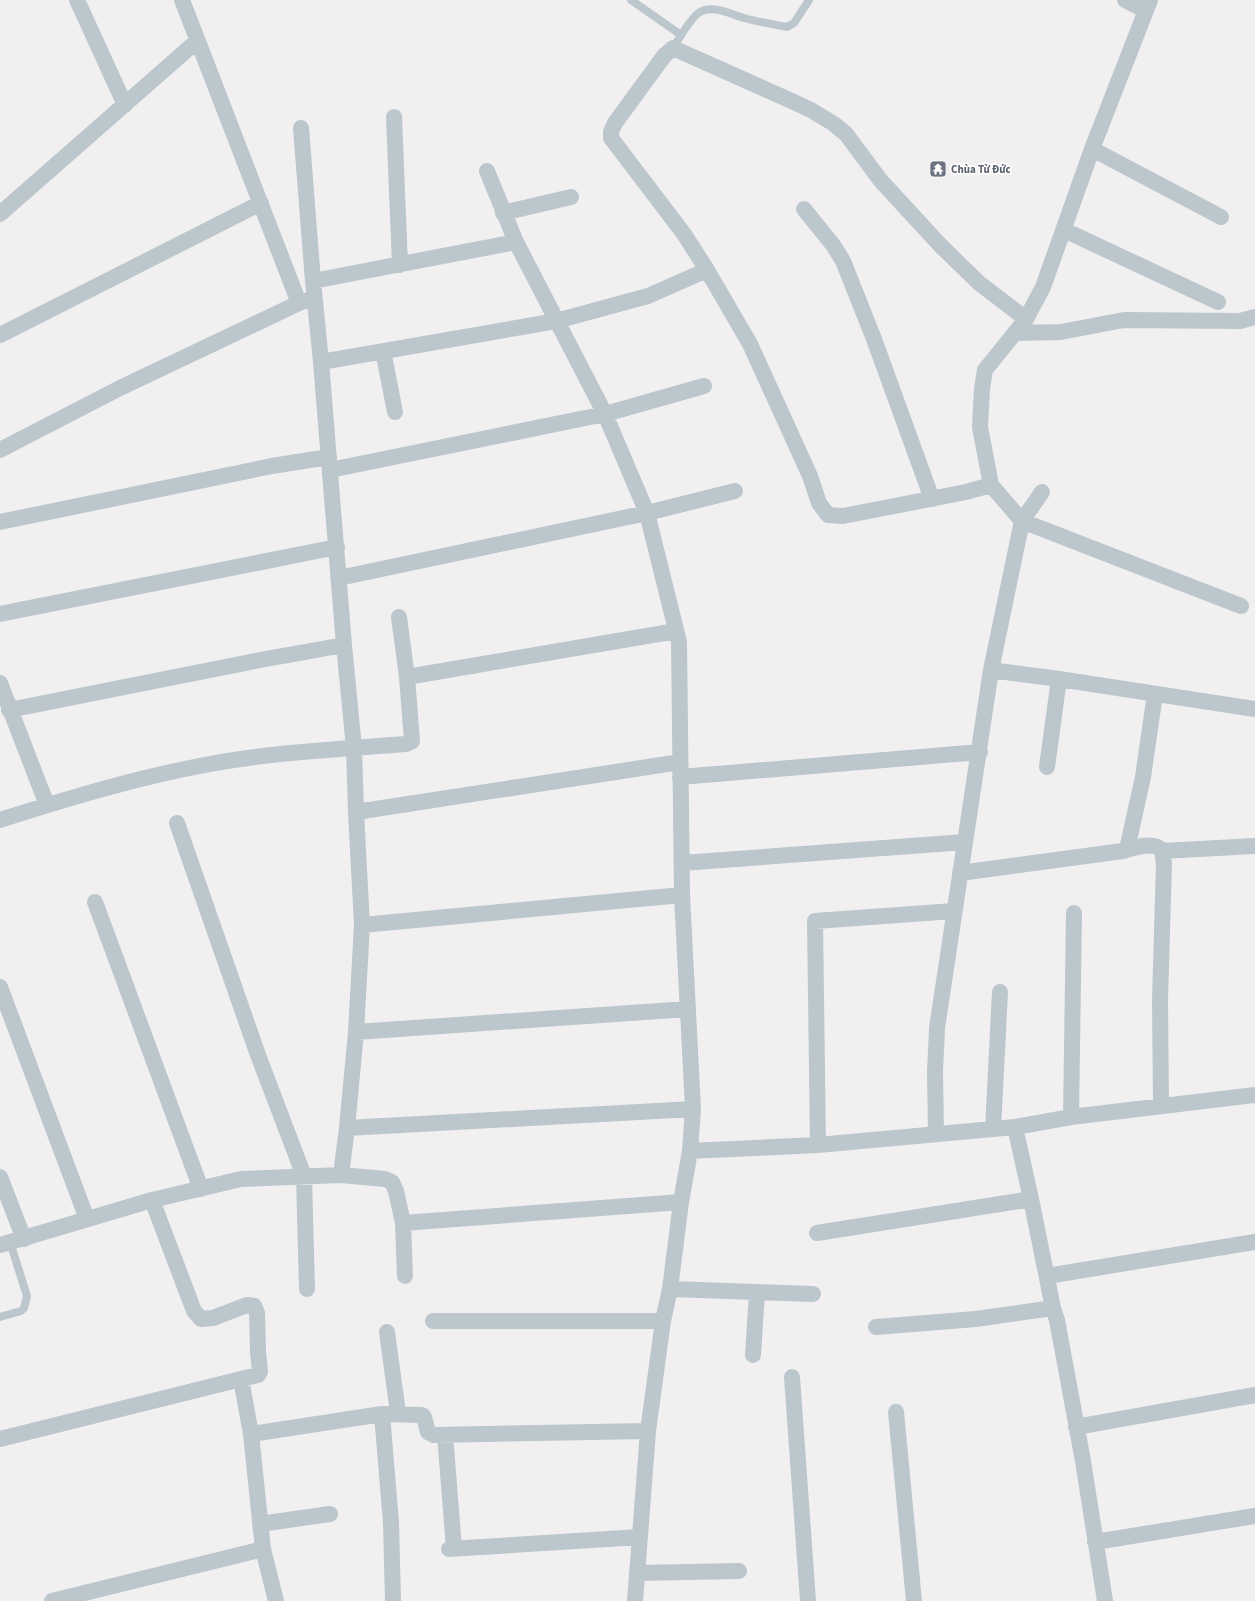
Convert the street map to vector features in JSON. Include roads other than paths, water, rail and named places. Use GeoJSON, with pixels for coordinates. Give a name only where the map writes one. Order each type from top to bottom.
{"type":"FeatureCollection","features":[{"type":"Feature","properties":{"kind":"street"},"geometry":{"type":"LineString","coordinates":[[77,0],[125,105]]}},
{"type":"Feature","properties":{"kind":"street"},"geometry":{"type":"LineString","coordinates":[[182,0],[261,203],[306,300],[321,362],[354,748],[362,925],[356,1032],[341,1175]]}},
{"type":"Feature","properties":{"kind":"street"},"geometry":{"type":"LineString","coordinates":[[1126,0],[1148,5],[1092,150],[1043,287],[1026,319],[985,370],[982,389],[980,427],[990,485],[1022,521],[1242,606]]}},
{"type":"Feature","properties":{"kind":"street"},"geometry":{"type":"LineString","coordinates":[[0,214],[197,41]]}},
{"type":"Feature","properties":{"kind":"street"},"geometry":{"type":"LineString","coordinates":[[990,485],[966,492],[843,516],[828,515],[819,503],[807,468],[750,344],[707,270],[684,234],[611,138],[611,132],[615,123],[664,56],[672,48],[811,110],[834,124],[846,134],[881,181],[941,246],[979,283],[1026,319]]}},
{"type":"Feature","properties":{"kind":"street"},"geometry":{"type":"LineString","coordinates":[[394,117],[400,265]]}},
{"type":"Feature","properties":{"kind":"street"},"geometry":{"type":"LineString","coordinates":[[0,450],[120,388],[306,300],[313,281],[301,128]]}},
{"type":"Feature","properties":{"kind":"street"},"geometry":{"type":"LineString","coordinates":[[1092,150],[1221,217]]}},
{"type":"Feature","properties":{"kind":"street"},"geometry":{"type":"LineString","coordinates":[[486,171],[516,242],[605,414],[647,513],[679,642],[682,895],[693,1109],[690,1151],[681,1202],[670,1289],[663,1322],[648,1431],[635,1601]]}},
{"type":"Feature","properties":{"kind":"street"},"geometry":{"type":"LineString","coordinates":[[503,214],[571,197]]}},
{"type":"Feature","properties":{"kind":"street"},"geometry":{"type":"LineString","coordinates":[[0,335],[261,203]]}},
{"type":"Feature","properties":{"kind":"street"},"geometry":{"type":"LineString","coordinates":[[804,209],[833,245],[843,261],[874,339],[932,498]]}},
{"type":"Feature","properties":{"kind":"street"},"geometry":{"type":"LineString","coordinates":[[1064,230],[1218,302]]}},
{"type":"Feature","properties":{"kind":"street"},"geometry":{"type":"LineString","coordinates":[[313,281],[516,242]]}},
{"type":"Feature","properties":{"kind":"street"},"geometry":{"type":"LineString","coordinates":[[321,362],[556,321],[648,296],[707,270]]}},
{"type":"Feature","properties":{"kind":"street"},"geometry":{"type":"LineString","coordinates":[[1016,333],[1061,332],[1124,320],[1240,321],[1255,317]]}},
{"type":"Feature","properties":{"kind":"street"},"geometry":{"type":"LineString","coordinates":[[383,351],[395,412]]}},
{"type":"Feature","properties":{"kind":"street"},"geometry":{"type":"LineString","coordinates":[[0,522],[272,466],[330,463],[605,414],[704,386]]}},
{"type":"Feature","properties":{"kind":"street"},"geometry":{"type":"LineString","coordinates":[[339,578],[647,513],[735,491]]}},
{"type":"Feature","properties":{"kind":"street"},"geometry":{"type":"LineString","coordinates":[[936,1134],[935,1072],[937,1028],[954,911],[980,752],[991,670],[1022,521],[1042,492]]}},
{"type":"Feature","properties":{"kind":"street"},"geometry":{"type":"LineString","coordinates":[[0,614],[337,547]]}},
{"type":"Feature","properties":{"kind":"street"},"geometry":{"type":"LineString","coordinates":[[0,820],[47,805],[141,779],[211,764],[266,756],[406,744],[412,741],[407,677],[399,617]]}},
{"type":"Feature","properties":{"kind":"street"},"geometry":{"type":"LineString","coordinates":[[407,677],[676,631]]}},
{"type":"Feature","properties":{"kind":"street"},"geometry":{"type":"LineString","coordinates":[[9,710],[255,661],[344,645]]}},
{"type":"Feature","properties":{"kind":"street"},"geometry":{"type":"LineString","coordinates":[[991,670],[1255,709]]}},
{"type":"Feature","properties":{"kind":"street"},"geometry":{"type":"LineString","coordinates":[[1046,767],[1059,679]]}},
{"type":"Feature","properties":{"kind":"street"},"geometry":{"type":"LineString","coordinates":[[0,682],[9,710],[47,805]]}},
{"type":"Feature","properties":{"kind":"street"},"geometry":{"type":"LineString","coordinates":[[1127,849],[1143,777],[1155,694]]}},
{"type":"Feature","properties":{"kind":"street"},"geometry":{"type":"LineString","coordinates":[[356,812],[680,770],[980,752]]}},
{"type":"Feature","properties":{"kind":"street"},"geometry":{"type":"LineString","coordinates":[[178,823],[258,1055],[304,1176],[307,1289]]}},
{"type":"Feature","properties":{"kind":"street"},"geometry":{"type":"LineString","coordinates":[[682,863],[965,842]]}},
{"type":"Feature","properties":{"kind":"street"},"geometry":{"type":"LineString","coordinates":[[960,874],[1123,851],[1150,845],[1159,848],[1162,851],[1255,846]]}},
{"type":"Feature","properties":{"kind":"street"},"geometry":{"type":"LineString","coordinates":[[1161,1105],[1160,1000],[1164,863],[1162,851]]}},
{"type":"Feature","properties":{"kind":"street"},"geometry":{"type":"LineString","coordinates":[[362,925],[682,895]]}},
{"type":"Feature","properties":{"kind":"street"},"geometry":{"type":"LineString","coordinates":[[95,902],[200,1189]]}},
{"type":"Feature","properties":{"kind":"street"},"geometry":{"type":"LineString","coordinates":[[818,1145],[815,921],[954,911]]}},
{"type":"Feature","properties":{"kind":"street"},"geometry":{"type":"LineString","coordinates":[[1071,1117],[1074,913]]}},
{"type":"Feature","properties":{"kind":"street"},"geometry":{"type":"LineString","coordinates":[[0,987],[87,1219]]}},
{"type":"Feature","properties":{"kind":"street"},"geometry":{"type":"LineString","coordinates":[[993,1129],[1000,992]]}},
{"type":"Feature","properties":{"kind":"street"},"geometry":{"type":"LineString","coordinates":[[356,1032],[688,1009]]}},
{"type":"Feature","properties":{"kind":"street"},"geometry":{"type":"LineString","coordinates":[[690,1151],[818,1145],[1015,1127],[1071,1117],[1161,1105],[1255,1095]]}},
{"type":"Feature","properties":{"kind":"street"},"geometry":{"type":"LineString","coordinates":[[347,1128],[693,1109]]}},
{"type":"Feature","properties":{"kind":"street"},"geometry":{"type":"LineString","coordinates":[[1015,1127],[1056,1320],[1076,1427],[1105,1601]]}},
{"type":"Feature","properties":{"kind":"street"},"geometry":{"type":"LineString","coordinates":[[0,1177],[12,1242],[152,1200],[241,1179],[341,1175],[385,1179],[392,1182],[396,1191],[403,1223],[405,1276]]}},
{"type":"Feature","properties":{"kind":"street"},"geometry":{"type":"LineString","coordinates":[[817,1233],[1031,1199]]}},
{"type":"Feature","properties":{"kind":"street"},"geometry":{"type":"LineString","coordinates":[[0,1439],[241,1380],[258,1375],[260,1372],[256,1313],[254,1306],[247,1305],[212,1318],[201,1319],[194,1311],[152,1200]]}},
{"type":"Feature","properties":{"kind":"street"},"geometry":{"type":"LineString","coordinates":[[403,1223],[681,1202]]}},
{"type":"Feature","properties":{"kind":"street"},"geometry":{"type":"LineString","coordinates":[[1046,1276],[1255,1242]]}},
{"type":"Feature","properties":{"kind":"street"},"geometry":{"type":"LineString","coordinates":[[670,1289],[814,1294]]}},
{"type":"Feature","properties":{"kind":"street"},"geometry":{"type":"LineString","coordinates":[[753,1355],[757,1292]]}},
{"type":"Feature","properties":{"kind":"street"},"geometry":{"type":"LineString","coordinates":[[876,1327],[976,1319],[1053,1308]]}},
{"type":"Feature","properties":{"kind":"street"},"geometry":{"type":"LineString","coordinates":[[432,1321],[663,1322]]}},
{"type":"Feature","properties":{"kind":"street"},"geometry":{"type":"LineString","coordinates":[[387,1332],[398,1413]]}},
{"type":"Feature","properties":{"kind":"street"},"geometry":{"type":"LineString","coordinates":[[792,1377],[808,1601]]}},
{"type":"Feature","properties":{"kind":"street"},"geometry":{"type":"LineString","coordinates":[[241,1380],[251,1434],[263,1549],[276,1601]]}},
{"type":"Feature","properties":{"kind":"street"},"geometry":{"type":"LineString","coordinates":[[1076,1427],[1255,1395]]}},
{"type":"Feature","properties":{"kind":"street"},"geometry":{"type":"LineString","coordinates":[[896,1412],[914,1601]]}},
{"type":"Feature","properties":{"kind":"street"},"geometry":{"type":"LineString","coordinates":[[251,1434],[382,1414],[398,1413],[422,1415],[431,1435],[648,1431]]}},
{"type":"Feature","properties":{"kind":"street"},"geometry":{"type":"LineString","coordinates":[[382,1414],[391,1523],[393,1601]]}},
{"type":"Feature","properties":{"kind":"street"},"geometry":{"type":"LineString","coordinates":[[445,1435],[452,1549],[640,1537]]}},
{"type":"Feature","properties":{"kind":"street"},"geometry":{"type":"LineString","coordinates":[[260,1524],[330,1514]]}},
{"type":"Feature","properties":{"kind":"street"},"geometry":{"type":"LineString","coordinates":[[1095,1542],[1255,1516]]}},
{"type":"Feature","properties":{"kind":"street"},"geometry":{"type":"LineString","coordinates":[[52,1601],[263,1549]]}},
{"type":"Feature","properties":{"kind":"street"},"geometry":{"type":"LineString","coordinates":[[637,1573],[739,1571]]}},
{"type":"Feature","properties":{"kind":"lane"},"geometry":{"type":"LineString","coordinates":[[631,0],[681,35]]}},
{"type":"Feature","properties":{"kind":"lane"},"geometry":{"type":"LineString","coordinates":[[672,48],[699,12],[707,9],[787,27],[794,23],[809,0]]}},
{"type":"Feature","properties":{"kind":"lane"},"geometry":{"type":"LineString","coordinates":[[0,1317],[21,1311],[24,1308],[27,1296],[12,1242]]}},
{"type":"Feature","properties":{"kind":"place","name":"Chùa Từ Đức"},"geometry":{"type":"Point","coordinates":[938,169]}}]}
